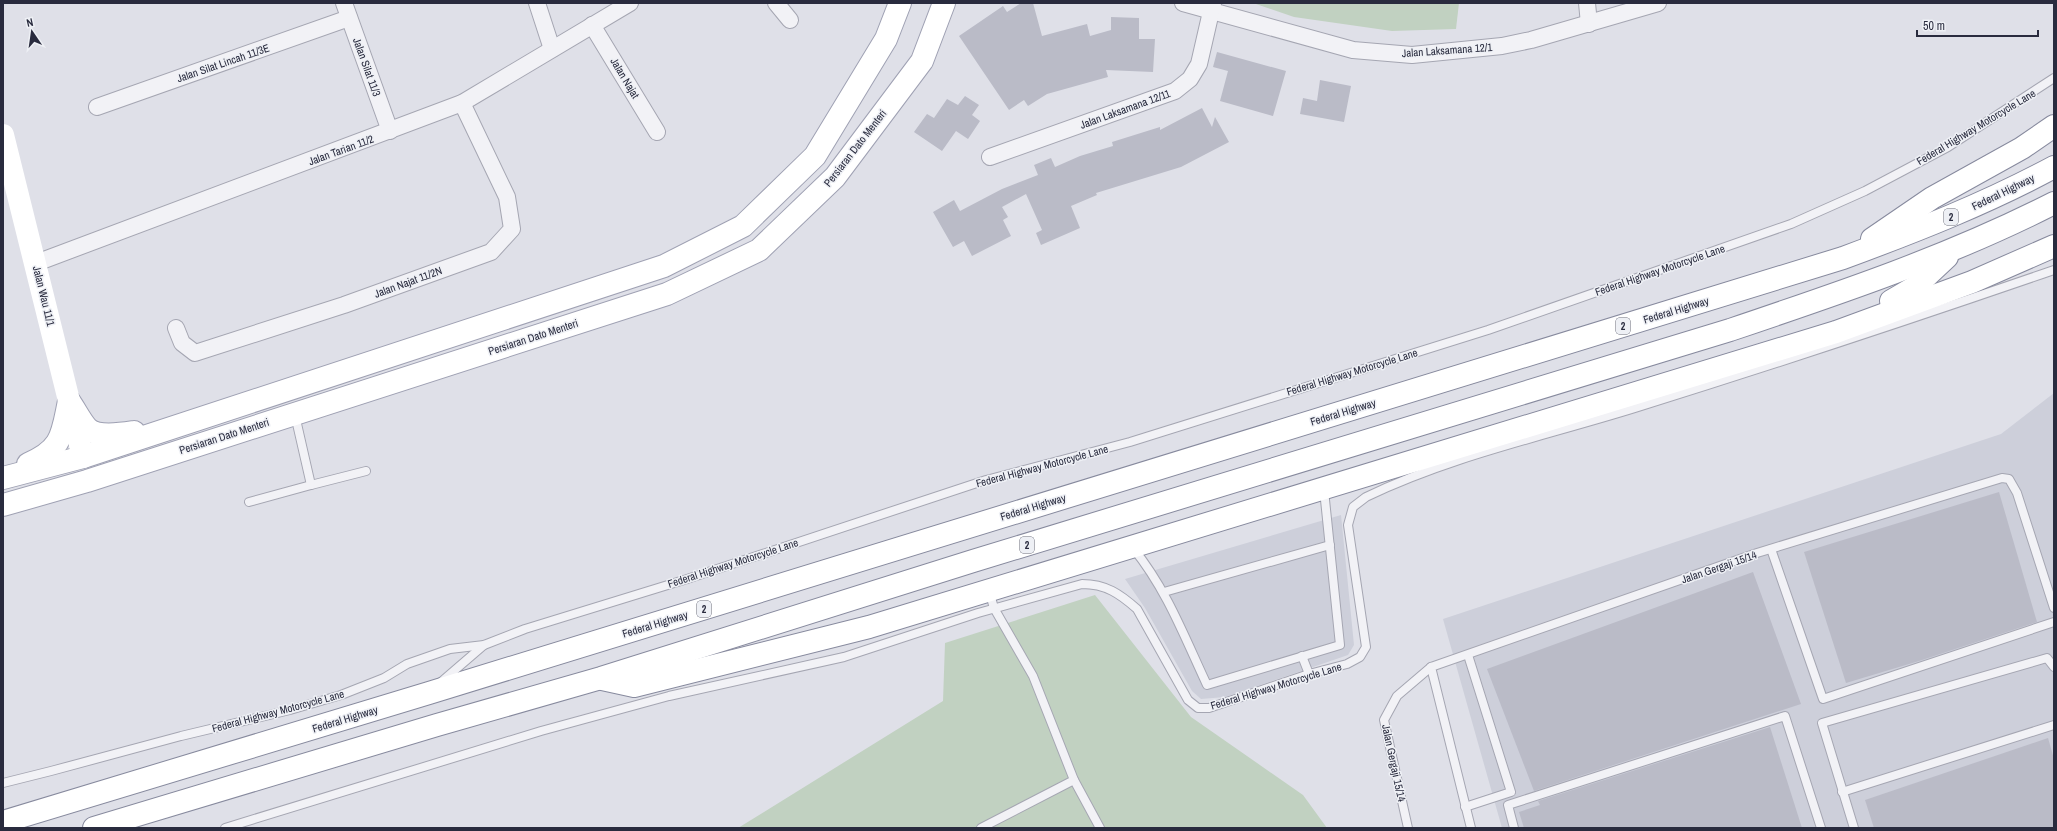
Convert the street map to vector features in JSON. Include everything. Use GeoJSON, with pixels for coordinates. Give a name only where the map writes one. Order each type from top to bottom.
{"type":"FeatureCollection","features":[{"type":"Feature","properties":{"kind":"main road"},"geometry":{"type":"LineString","coordinates":[[3,477],[83,457],[664,266],[743,226],[815,156],[886,39],[900,3]]}},
{"type":"Feature","properties":{"kind":"main road"},"geometry":{"type":"LineString","coordinates":[[890,28],[910,3]]}},
{"type":"Feature","properties":{"kind":"main road","name":"Persiaran Dato Menteri"},"geometry":{"type":"LineString","coordinates":[[3,505],[62,488],[667,294],[759,250],[835,177],[922,61],[944,3]]}},
{"type":"Feature","properties":{"kind":"main road"},"geometry":{"type":"LineString","coordinates":[[1843,258],[1932,198],[2022,148],[2054,126]]}},
{"type":"Feature","properties":{"kind":"main road","name":"Jalan Wau 11/1"},"geometry":{"type":"LineString","coordinates":[[3,135],[83,457]]}},
{"type":"Feature","properties":{"kind":"main road","name":"Federal Highway"},"geometry":{"type":"LineString","coordinates":[[3,822],[428,693],[1843,258],[1940,222],[2054,167]]}},
{"type":"Feature","properties":{"kind":"main road","name":"2"},"geometry":{"type":"LineString","coordinates":[[94,828],[429,727],[601,678],[988,556],[1730,330],[1853,289],[1955,250],[2054,203]]}},
{"type":"Feature","properties":{"kind":"main road"},"geometry":{"type":"LineString","coordinates":[[601,678],[634,686],[870,627],[991,600],[1132,547],[1323,487],[1836,332],[1972,282],[2054,246]]}},
{"type":"Feature","properties":{"kind":"main road"},"geometry":{"type":"LineString","coordinates":[[1836,332],[1915,287],[1955,250]]}},
{"type":"Feature","properties":{"kind":"main road"},"geometry":{"type":"LineString","coordinates":[[69,401],[88,429],[101,434],[119,435],[173,427]]}},
{"type":"Feature","properties":{"kind":"main road"},"geometry":{"type":"LineString","coordinates":[[3,477],[38,460],[53,450],[61,438],[69,401]]}},
{"type":"Feature","properties":{"kind":"main road"},"geometry":{"type":"LineString","coordinates":[[83,457],[88,467],[93,470],[109,473]]}},
{"type":"Feature","properties":{"kind":"main road"},"geometry":{"type":"LineString","coordinates":[[62,488],[79,474],[83,457]]}},
{"type":"Feature","properties":{"kind":"street","name":"Jalan Silat 11/3"},"geometry":{"type":"LineString","coordinates":[[344,3],[390,131]]}},
{"type":"Feature","properties":{"kind":"street"},"geometry":{"type":"LineString","coordinates":[[537,3],[552,49]]}},
{"type":"Feature","properties":{"kind":"street","name":"Jalan Tarian 11/2"},"geometry":{"type":"LineString","coordinates":[[36,263],[462,103],[630,3]]}},
{"type":"Feature","properties":{"kind":"street"},"geometry":{"type":"LineString","coordinates":[[776,3],[790,20]]}},
{"type":"Feature","properties":{"kind":"street","name":"Jalan Laksamana 12/1"},"geometry":{"type":"LineString","coordinates":[[1183,3],[1212,7],[1353,50],[1412,55],[1502,46],[1531,40],[1658,3]]}},
{"type":"Feature","properties":{"kind":"street"},"geometry":{"type":"LineString","coordinates":[[1587,3],[1590,24]]}},
{"type":"Feature","properties":{"kind":"street","name":"Jalan Laksamana 12/11"},"geometry":{"type":"LineString","coordinates":[[990,157],[1175,91],[1190,79],[1199,64],[1212,7]]}},
{"type":"Feature","properties":{"kind":"street","name":"Jalan Silat Lincah 11/3E"},"geometry":{"type":"LineString","coordinates":[[97,107],[349,18]]}},
{"type":"Feature","properties":{"kind":"street","name":"Jalan Najat"},"geometry":{"type":"LineString","coordinates":[[592,25],[657,132]]}},
{"type":"Feature","properties":{"kind":"street","name":"Jalan Najat 11/2N"},"geometry":{"type":"LineString","coordinates":[[176,328],[182,343],[195,352],[344,306],[491,252],[512,229],[507,197],[462,103]]}},
{"type":"Feature","properties":{"kind":"lane","name":"Federal Highway Motorcycle Lane"},"geometry":{"type":"LineString","coordinates":[[3,783],[181,736],[290,710],[341,695],[384,678],[407,664],[450,649],[484,645],[525,629],[684,580],[986,480],[1130,442],[1488,330],[1784,227],[1865,191],[1948,147],[2054,78]]}},
{"type":"Feature","properties":{"kind":"lane","name":"Federal Highway Motorcycle Lane"},"geometry":{"type":"LineString","coordinates":[[225,828],[541,731],[669,696],[844,657],[991,600],[1082,584],[1098,584],[1124,598],[1137,609],[1188,700],[1198,708],[1209,708],[1309,674],[1347,664],[1360,657],[1366,647],[1348,525],[1354,507],[1366,497],[1458,460],[1568,429],[1805,355],[2054,270]]}},
{"type":"Feature","properties":{"kind":"lane"},"geometry":{"type":"LineString","coordinates":[[294,414],[311,485]]}},
{"type":"Feature","properties":{"kind":"lane"},"geometry":{"type":"LineString","coordinates":[[249,502],[366,471]]}},
{"type":"Feature","properties":{"kind":"lane","name":"Jalan Gergaji 15/14"},"geometry":{"type":"LineString","coordinates":[[1408,828],[1384,720],[1397,696],[1431,667],[1771,549],[2002,478],[2009,479],[2017,493],[2054,608]]}},
{"type":"Feature","properties":{"kind":"lane"},"geometry":{"type":"LineString","coordinates":[[1132,547],[1164,592],[1207,685],[1340,645],[1323,487]]}},
{"type":"Feature","properties":{"kind":"lane"},"geometry":{"type":"LineString","coordinates":[[1164,592],[1330,545]]}},
{"type":"Feature","properties":{"kind":"lane"},"geometry":{"type":"LineString","coordinates":[[1771,549],[1823,699],[2054,622]]}},
{"type":"Feature","properties":{"kind":"lane"},"geometry":{"type":"LineString","coordinates":[[991,600],[1033,676],[1074,780],[1100,828]]}},
{"type":"Feature","properties":{"kind":"lane"},"geometry":{"type":"LineString","coordinates":[[428,693],[484,645]]}},
{"type":"Feature","properties":{"kind":"lane"},"geometry":{"type":"LineString","coordinates":[[1466,807],[1511,792],[1468,655]]}},
{"type":"Feature","properties":{"kind":"lane"},"geometry":{"type":"LineString","coordinates":[[1302,656],[1309,674]]}},
{"type":"Feature","properties":{"kind":"lane"},"geometry":{"type":"LineString","coordinates":[[1854,828],[1822,723],[2046,658],[2054,667]]}},
{"type":"Feature","properties":{"kind":"lane"},"geometry":{"type":"LineString","coordinates":[[1431,667],[1471,828]]}},
{"type":"Feature","properties":{"kind":"lane"},"geometry":{"type":"LineString","coordinates":[[1514,828],[1508,805],[1785,716],[1821,828]]}},
{"type":"Feature","properties":{"kind":"lane"},"geometry":{"type":"LineString","coordinates":[[1842,792],[2054,725]]}},
{"type":"Feature","properties":{"kind":"lane"},"geometry":{"type":"LineString","coordinates":[[981,828],[1074,780]]}},
{"type":"Feature","properties":{"kind":"shaded area"},"geometry":{"type":"Polygon","coordinates":[[[2054,393],[2054,828],[1502,828],[1443,619],[2001,434],[2054,393]]]}},
{"type":"Feature","properties":{"kind":"shaded area"},"geometry":{"type":"Polygon","coordinates":[[[1341,515],[1354,645],[1348,655],[1225,697],[1201,699],[1192,691],[1145,608],[1125,579],[1341,515]]]}},
{"type":"Feature","properties":{"kind":"green space"},"geometry":{"type":"Polygon","coordinates":[[[1253,3],[1459,3],[1456,29],[1392,31],[1294,17],[1253,3]]]}},
{"type":"Feature","properties":{"kind":"green space"},"geometry":{"type":"Polygon","coordinates":[[[1095,595],[1191,717],[1303,795],[1327,828],[738,828],[943,701],[945,643],[1095,595]]]}},
{"type":"Feature","properties":{"kind":"building"},"geometry":{"type":"Polygon","coordinates":[[[1021,3],[1033,3],[1042,36],[1087,24],[1090,36],[1111,30],[1111,17],[1139,18],[1139,39],[1155,39],[1153,72],[1106,70],[1108,77],[1047,94],[1028,106],[1024,100],[1009,110],[959,36],[1003,6],[1007,12],[1021,3]]]}},
{"type":"Feature","properties":{"kind":"building"},"geometry":{"type":"Polygon","coordinates":[[[1217,52],[1286,71],[1273,116],[1220,101],[1228,71],[1213,67],[1217,52]]]}},
{"type":"Feature","properties":{"kind":"building"},"geometry":{"type":"Polygon","coordinates":[[[1320,80],[1351,86],[1344,122],[1300,114],[1303,98],[1317,101],[1320,80]]]}},
{"type":"Feature","properties":{"kind":"building"},"geometry":{"type":"Polygon","coordinates":[[[965,96],[979,105],[972,115],[980,121],[968,139],[956,131],[942,151],[914,132],[927,114],[934,118],[947,99],[958,105],[965,96]]]}},
{"type":"Feature","properties":{"kind":"building"},"geometry":{"type":"Polygon","coordinates":[[[1202,108],[1212,127],[1215,117],[1229,142],[1181,167],[1096,193],[1097,195],[1071,206],[1080,228],[1041,245],[1036,233],[1042,230],[1026,194],[1002,207],[1008,217],[1003,220],[1011,236],[972,256],[964,241],[953,247],[933,212],[954,200],[960,211],[1002,189],[1038,175],[1034,165],[1051,158],[1055,167],[1080,156],[1113,146],[1112,142],[1160,127],[1160,130],[1202,108]]]}},
{"type":"Feature","properties":{"kind":"building"},"geometry":{"type":"Polygon","coordinates":[[[1999,492],[2037,622],[1919,661],[1846,683],[1804,552],[1999,492]]]}},
{"type":"Feature","properties":{"kind":"building"},"geometry":{"type":"Polygon","coordinates":[[[1753,572],[1801,704],[1534,791],[1487,669],[1753,572]]]}},
{"type":"Feature","properties":{"kind":"building"},"geometry":{"type":"Polygon","coordinates":[[[1770,727],[1802,828],[1524,828],[1519,812],[1540,805],[1538,801],[1770,727]]]}},
{"type":"Feature","properties":{"kind":"building"},"geometry":{"type":"Polygon","coordinates":[[[2048,738],[2054,759],[2054,828],[1874,828],[1865,800],[2048,738]]]}}]}
